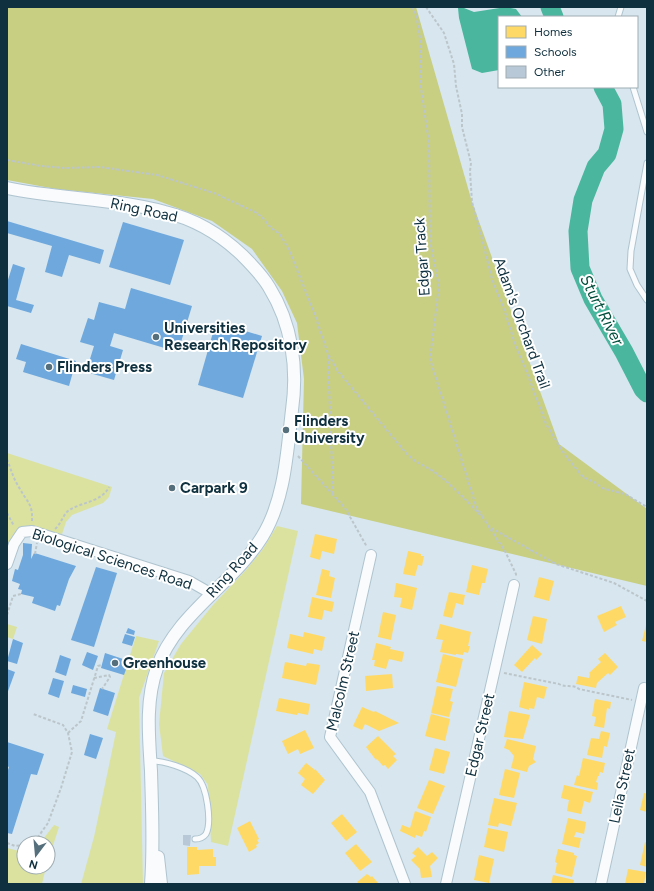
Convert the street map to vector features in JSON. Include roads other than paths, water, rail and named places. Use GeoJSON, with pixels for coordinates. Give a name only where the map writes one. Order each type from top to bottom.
{"type":"FeatureCollection","features":[{"type":"Feature","properties":{"kind":"street","name":"Ring Road"},"geometry":{"type":"LineString","coordinates":[[7,188],[54,196],[119,203],[167,212],[206,228],[232,246],[256,269],[268,286],[286,324],[292,348],[295,383],[288,446],[282,483],[262,536],[245,561],[184,624],[170,643],[156,671],[152,685],[149,714],[154,884]]}},
{"type":"Feature","properties":{"kind":"street","name":"Biological Sciences Road"},"geometry":{"type":"LineString","coordinates":[[7,564],[14,544],[22,532],[32,531],[189,581],[212,594]]}},
{"type":"Feature","properties":{"kind":"street","name":"Malcolm Street"},"geometry":{"type":"LineString","coordinates":[[371,556],[330,737],[370,792],[405,884]]}},
{"type":"Feature","properties":{"kind":"street","name":"Edgar Street"},"geometry":{"type":"LineString","coordinates":[[446,884],[514,585]]}},
{"type":"Feature","properties":{"kind":"street","name":"Leila Street"},"geometry":{"type":"LineString","coordinates":[[601,884],[644,688]]}},
{"type":"Feature","properties":{"kind":"street","name":"Ring Road"},"geometry":{"type":"LineString","coordinates":[[153,826],[160,870],[154,884]]}},
{"type":"Feature","properties":{"kind":"street"},"geometry":{"type":"LineString","coordinates":[[160,870],[164,884]]}},
{"type":"Feature","properties":{"kind":"lane"},"geometry":{"type":"LineString","coordinates":[[633,88],[647,132]]}},
{"type":"Feature","properties":{"kind":"lane"},"geometry":{"type":"LineString","coordinates":[[647,163],[631,251],[630,269],[637,285],[647,300]]}},
{"type":"Feature","properties":{"kind":"lane"},"geometry":{"type":"LineString","coordinates":[[150,762],[161,761],[185,770],[197,777],[202,784],[205,790],[208,820],[205,835],[201,838],[195,839]]}},
{"type":"Feature","properties":{"kind":"waterway","name":"Sturt River"},"geometry":{"type":"LineString","coordinates":[[550,7],[554,16]]}},
{"type":"Feature","properties":{"kind":"waterway","name":"Sturt River"},"geometry":{"type":"LineString","coordinates":[[604,88],[612,104],[614,129],[607,154],[596,167],[583,200],[578,231],[580,268],[593,299],[624,352],[643,389],[647,393]]}},
{"type":"Feature","properties":{"kind":"place","name":"Universities Research Repository"},"geometry":{"type":"Point","coordinates":[156,337]}},
{"type":"Feature","properties":{"kind":"place","name":"Flinders Press"},"geometry":{"type":"Point","coordinates":[49,367]}},
{"type":"Feature","properties":{"kind":"place","name":"Flinders University"},"geometry":{"type":"Point","coordinates":[286,430]}},
{"type":"Feature","properties":{"kind":"place","name":"Carpark 9"},"geometry":{"type":"Point","coordinates":[172,488]}},
{"type":"Feature","properties":{"kind":"place","name":"Greenhouse"},"geometry":{"type":"Point","coordinates":[115,663]}}]}
